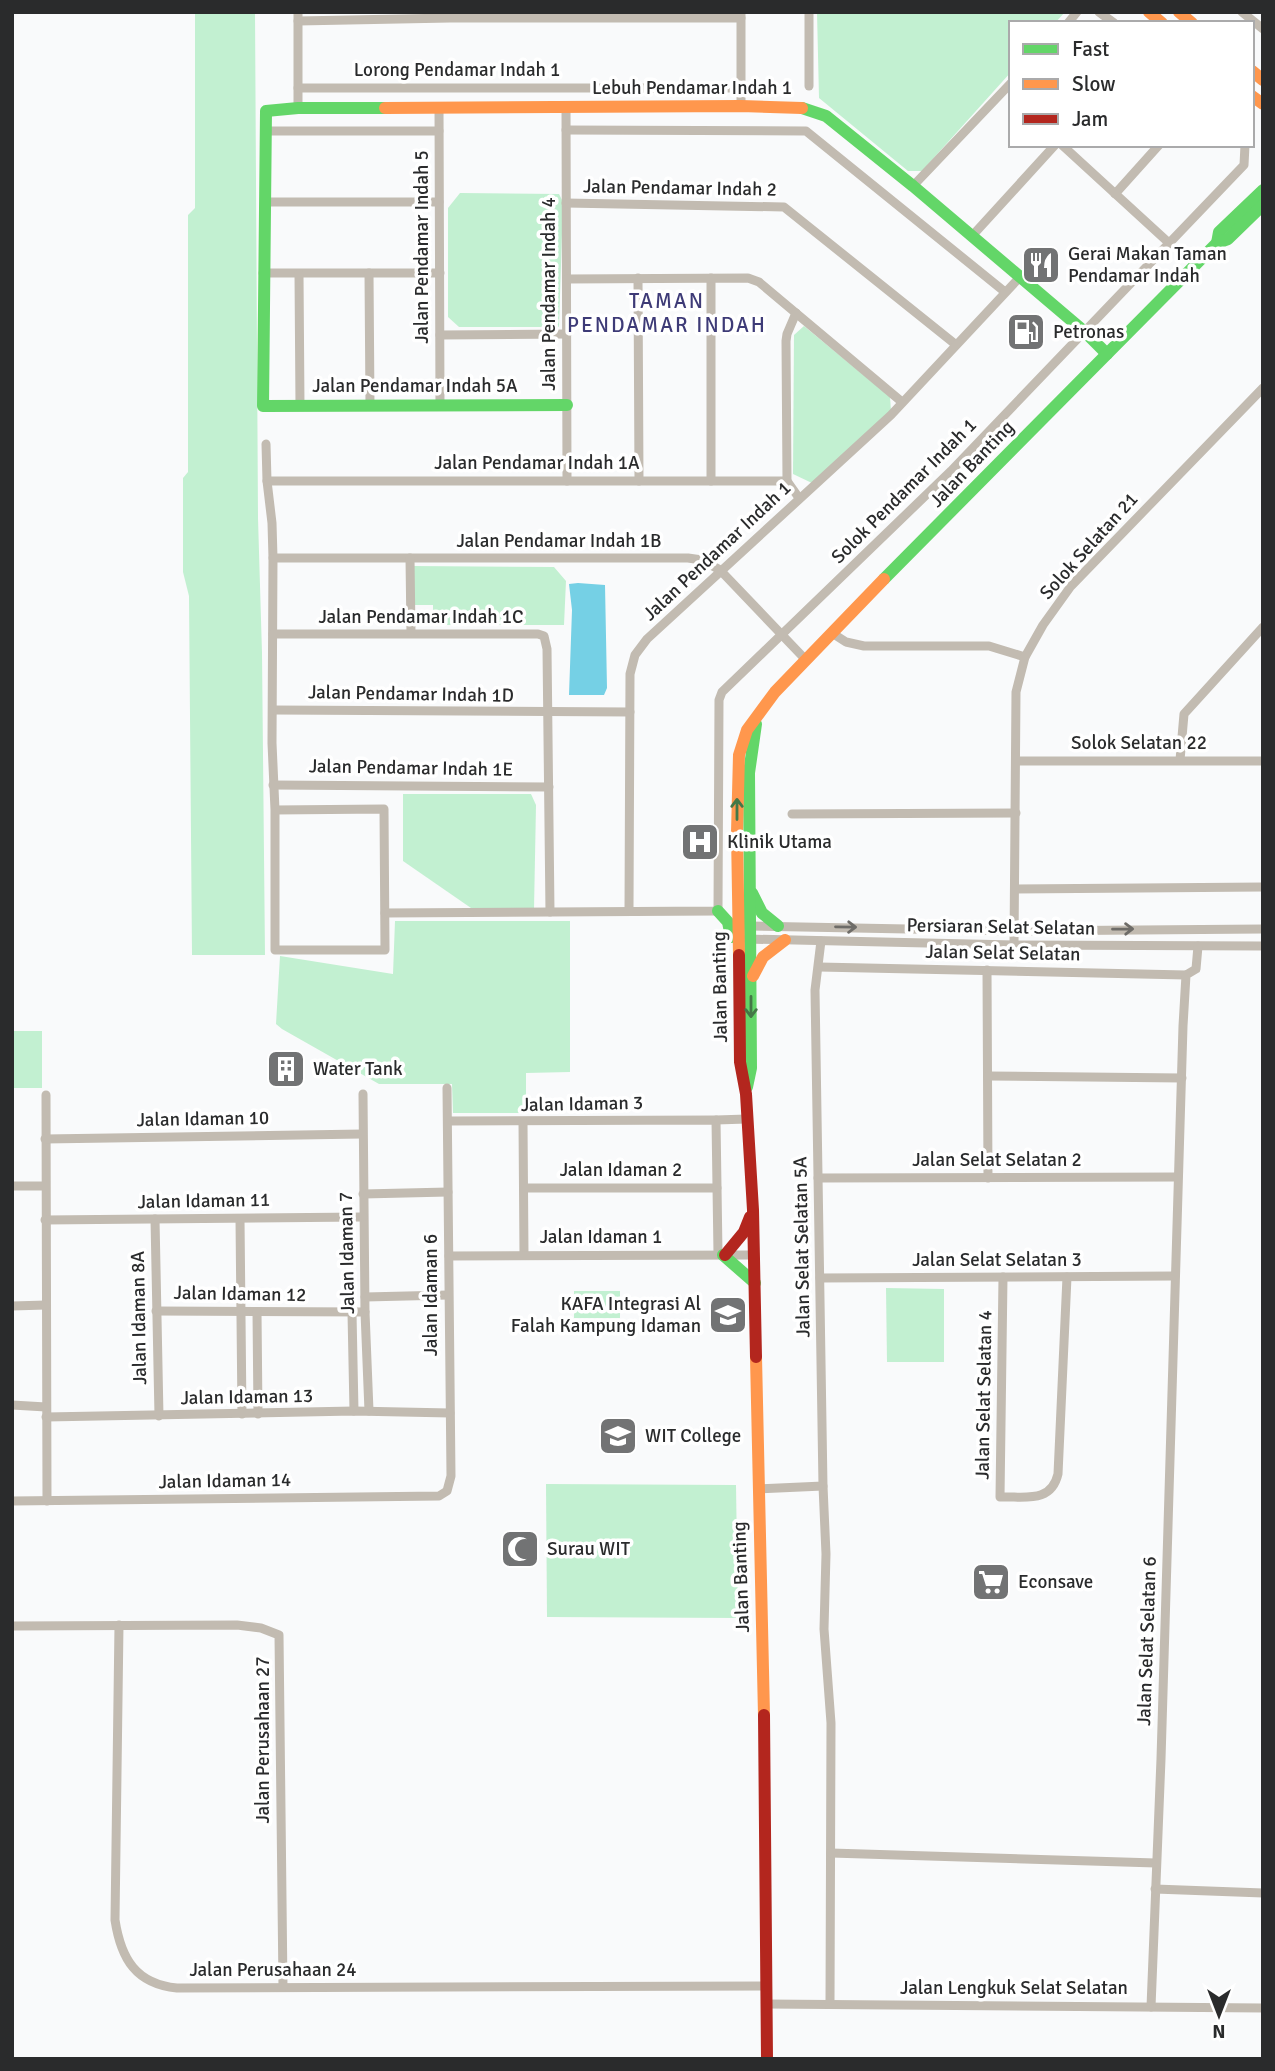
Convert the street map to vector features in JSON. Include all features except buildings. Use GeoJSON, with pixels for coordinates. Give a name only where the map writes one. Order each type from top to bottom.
{"type":"FeatureCollection","features":[{"type":"Feature","properties":{"kind":"main road","name":"Lebuh Pendamar Indah 1"},"geometry":{"type":"LineString","coordinates":[[266,131],[266,111],[298,108],[741,106],[797,107],[816,111],[913,186],[1084,332],[1107,355]]}},
{"type":"Feature","properties":{"kind":"main road"},"geometry":{"type":"LineString","coordinates":[[263,273],[266,131]]}},
{"type":"Feature","properties":{"kind":"main road","name":"Jalan Banting"},"geometry":{"type":"LineString","coordinates":[[1217,243],[1219,232],[1263,190]]}},
{"type":"Feature","properties":{"kind":"main road","name":"Jalan Banting"},"geometry":{"type":"LineString","coordinates":[[767,2059],[755,1283],[746,1094],[740,1068],[745,981],[739,755],[747,730],[775,692],[805,659],[1217,243],[1228,239],[1263,205]]}},
{"type":"Feature","properties":{"kind":"main road","name":"Jalan Pendamar Indah 5A"},"geometry":{"type":"LineString","coordinates":[[263,273],[262,406],[567,405]]}},
{"type":"Feature","properties":{"kind":"main road","name":"Jalan Banting"},"geometry":{"type":"LineString","coordinates":[[744,932],[749,883],[749,761],[758,716]]}},
{"type":"Feature","properties":{"kind":"main road"},"geometry":{"type":"LineString","coordinates":[[749,883],[761,913],[768,921],[778,926]]}},
{"type":"Feature","properties":{"kind":"main road"},"geometry":{"type":"LineString","coordinates":[[718,911],[727,917],[730,924],[732,957],[745,981],[764,957],[785,940]]}},
{"type":"Feature","properties":{"kind":"main road"},"geometry":{"type":"LineString","coordinates":[[752,1210],[744,1232],[722,1255],[755,1283]]}},
{"type":"Feature","properties":{"kind":"street"},"geometry":{"type":"LineString","coordinates":[[809,12],[809,86]]}},
{"type":"Feature","properties":{"kind":"street"},"geometry":{"type":"LineString","coordinates":[[298,108],[298,17],[741,15],[741,106]]}},
{"type":"Feature","properties":{"kind":"street"},"geometry":{"type":"LineString","coordinates":[[913,186],[1009,85]]}},
{"type":"Feature","properties":{"kind":"street","name":"Lorong Pendamar Indah 1"},"geometry":{"type":"LineString","coordinates":[[298,88],[741,88]]}},
{"type":"Feature","properties":{"kind":"street","name":"Jalan Pendamar Indah 5"},"geometry":{"type":"LineString","coordinates":[[439,107],[440,406]]}},
{"type":"Feature","properties":{"kind":"street","name":"Jalan Pendamar Indah 4"},"geometry":{"type":"LineString","coordinates":[[566,107],[567,481]]}},
{"type":"Feature","properties":{"kind":"street","name":"Jalan Pendamar Indah 5"},"geometry":{"type":"LineString","coordinates":[[266,131],[439,131]]}},
{"type":"Feature","properties":{"kind":"street"},"geometry":{"type":"LineString","coordinates":[[566,131],[806,131],[1005,292]]}},
{"type":"Feature","properties":{"kind":"street"},"geometry":{"type":"LineString","coordinates":[[972,236],[1053,147]]}},
{"type":"Feature","properties":{"kind":"street"},"geometry":{"type":"LineString","coordinates":[[1064,147],[1169,243]]}},
{"type":"Feature","properties":{"kind":"street"},"geometry":{"type":"LineString","coordinates":[[1115,194],[1157,147]]}},
{"type":"Feature","properties":{"kind":"street","name":"Solok Pendamar Indah 1"},"geometry":{"type":"LineString","coordinates":[[718,911],[719,701],[722,692],[951,471],[1244,165],[1245,147]]}},
{"type":"Feature","properties":{"kind":"street"},"geometry":{"type":"LineString","coordinates":[[266,202],[439,202]]}},
{"type":"Feature","properties":{"kind":"street","name":"Jalan Pendamar Indah 2"},"geometry":{"type":"LineString","coordinates":[[566,203],[784,206],[955,344]]}},
{"type":"Feature","properties":{"kind":"street"},"geometry":{"type":"LineString","coordinates":[[263,273],[440,273]]}},
{"type":"Feature","properties":{"kind":"street"},"geometry":{"type":"LineString","coordinates":[[369,273],[370,406]]}},
{"type":"Feature","properties":{"kind":"street"},"geometry":{"type":"LineString","coordinates":[[299,274],[300,406]]}},
{"type":"Feature","properties":{"kind":"street","name":"Jalan Pendamar Indah 1"},"geometry":{"type":"LineString","coordinates":[[629,910],[630,674],[635,655],[647,639],[818,483],[902,402],[1020,277]]}},
{"type":"Feature","properties":{"kind":"street"},"geometry":{"type":"LineString","coordinates":[[638,278],[639,481]]}},
{"type":"Feature","properties":{"kind":"street"},"geometry":{"type":"LineString","coordinates":[[711,278],[711,481]]}},
{"type":"Feature","properties":{"kind":"street"},"geometry":{"type":"LineString","coordinates":[[566,279],[748,278],[759,282],[902,402]]}},
{"type":"Feature","properties":{"kind":"street"},"geometry":{"type":"LineString","coordinates":[[796,313],[786,341],[787,481],[799,498]]}},
{"type":"Feature","properties":{"kind":"street"},"geometry":{"type":"LineString","coordinates":[[440,335],[567,334]]}},
{"type":"Feature","properties":{"kind":"street","name":"Solok Selatan 21"},"geometry":{"type":"LineString","coordinates":[[1014,945],[1016,692],[1025,657],[1043,625],[1071,586],[1263,388]]}},
{"type":"Feature","properties":{"kind":"street"},"geometry":{"type":"LineString","coordinates":[[267,444],[273,558],[275,950],[385,950],[384,809],[275,810]]}},
{"type":"Feature","properties":{"kind":"street","name":"Jalan Pendamar Indah 1A"},"geometry":{"type":"LineString","coordinates":[[267,481],[787,481]]}},
{"type":"Feature","properties":{"kind":"street","name":"Jalan Pendamar Indah 1B"},"geometry":{"type":"LineString","coordinates":[[273,558],[702,560],[720,570],[805,659]]}},
{"type":"Feature","properties":{"kind":"street"},"geometry":{"type":"LineString","coordinates":[[410,558],[411,634]]}},
{"type":"Feature","properties":{"kind":"street"},"geometry":{"type":"LineString","coordinates":[[1180,760],[1184,714],[1261,631]]}},
{"type":"Feature","properties":{"kind":"street"},"geometry":{"type":"LineString","coordinates":[[832,633],[846,642],[864,646],[989,646],[1025,657]]}},
{"type":"Feature","properties":{"kind":"street","name":"Jalan Pendamar Indah 1C"},"geometry":{"type":"LineString","coordinates":[[274,634],[544,636],[547,649],[550,912]]}},
{"type":"Feature","properties":{"kind":"street","name":"Jalan Pendamar Indah 1D"},"geometry":{"type":"LineString","coordinates":[[274,710],[630,712]]}},
{"type":"Feature","properties":{"kind":"street","name":"Solok Selatan 22"},"geometry":{"type":"LineString","coordinates":[[1016,761],[1263,761]]}},
{"type":"Feature","properties":{"kind":"street","name":"Jalan Pendamar Indah 1E"},"geometry":{"type":"LineString","coordinates":[[273,785],[549,787]]}},
{"type":"Feature","properties":{"kind":"street"},"geometry":{"type":"LineString","coordinates":[[792,814],[1016,813]]}},
{"type":"Feature","properties":{"kind":"street"},"geometry":{"type":"LineString","coordinates":[[1016,889],[1263,887]]}},
{"type":"Feature","properties":{"kind":"street"},"geometry":{"type":"LineString","coordinates":[[385,913],[718,911]]}},
{"type":"Feature","properties":{"kind":"street","name":"Persiaran Selat Selatan"},"geometry":{"type":"LineString","coordinates":[[744,932],[778,926],[1014,930],[1263,929]]}},
{"type":"Feature","properties":{"kind":"street","name":"Persiaran Selat Selatan"},"geometry":{"type":"LineString","coordinates":[[744,932],[785,940],[821,941],[1263,946]]}},
{"type":"Feature","properties":{"kind":"street","name":"Jalan Selat Selatan 5A"},"geometry":{"type":"LineString","coordinates":[[821,941],[815,990],[826,1554],[824,1629],[831,1723],[830,2004]]}},
{"type":"Feature","properties":{"kind":"street"},"geometry":{"type":"LineString","coordinates":[[1186,975],[1196,969],[1198,946]]}},
{"type":"Feature","properties":{"kind":"street","name":"Jalan Selat Selatan"},"geometry":{"type":"LineString","coordinates":[[819,967],[1186,975]]}},
{"type":"Feature","properties":{"kind":"street"},"geometry":{"type":"LineString","coordinates":[[987,971],[988,1178]]}},
{"type":"Feature","properties":{"kind":"street","name":"Jalan Selat Selatan 6"},"geometry":{"type":"LineString","coordinates":[[1151,2007],[1167,1586],[1177,1177],[1186,975]]}},
{"type":"Feature","properties":{"kind":"street"},"geometry":{"type":"LineString","coordinates":[[988,1076],[1182,1078]]}},
{"type":"Feature","properties":{"kind":"street","name":"Jalan Idaman 6"},"geometry":{"type":"LineString","coordinates":[[439,1496],[447,1491],[450,1485],[447,1088]]}},
{"type":"Feature","properties":{"kind":"street","name":"Jalan Idaman 7"},"geometry":{"type":"LineString","coordinates":[[363,1094],[363,1217],[369,1411]]}},
{"type":"Feature","properties":{"kind":"street"},"geometry":{"type":"LineString","coordinates":[[46,1095],[47,1501]]}},
{"type":"Feature","properties":{"kind":"street","name":"Jalan Idaman 3"},"geometry":{"type":"LineString","coordinates":[[448,1121],[747,1119]]}},
{"type":"Feature","properties":{"kind":"street"},"geometry":{"type":"LineString","coordinates":[[716,1120],[722,1255]]}},
{"type":"Feature","properties":{"kind":"street"},"geometry":{"type":"LineString","coordinates":[[523,1122],[524,1255]]}},
{"type":"Feature","properties":{"kind":"street","name":"Jalan Idaman 10"},"geometry":{"type":"LineString","coordinates":[[45,1139],[362,1134]]}},
{"type":"Feature","properties":{"kind":"street","name":"Jalan Selat Selatan 2"},"geometry":{"type":"LineString","coordinates":[[818,1178],[1177,1177]]}},
{"type":"Feature","properties":{"kind":"street"},"geometry":{"type":"LineString","coordinates":[[12,1186],[45,1186]]}},
{"type":"Feature","properties":{"kind":"street","name":"Jalan Idaman 2"},"geometry":{"type":"LineString","coordinates":[[524,1188],[717,1188]]}},
{"type":"Feature","properties":{"kind":"street"},"geometry":{"type":"LineString","coordinates":[[363,1194],[448,1192]]}},
{"type":"Feature","properties":{"kind":"street","name":"Jalan Idaman 11"},"geometry":{"type":"LineString","coordinates":[[45,1220],[363,1217]]}},
{"type":"Feature","properties":{"kind":"street","name":"Jalan Idaman 8A"},"geometry":{"type":"LineString","coordinates":[[155,1219],[159,1416]]}},
{"type":"Feature","properties":{"kind":"street"},"geometry":{"type":"LineString","coordinates":[[240,1219],[243,1415]]}},
{"type":"Feature","properties":{"kind":"street","name":"Jalan Idaman 1"},"geometry":{"type":"LineString","coordinates":[[449,1256],[754,1255]]}},
{"type":"Feature","properties":{"kind":"street","name":"Jalan Selat Selatan 3"},"geometry":{"type":"LineString","coordinates":[[820,1278],[1174,1276]]}},
{"type":"Feature","properties":{"kind":"street","name":"Jalan Selat Selatan 4"},"geometry":{"type":"LineString","coordinates":[[1003,1277],[1000,1497],[1043,1496],[1055,1485],[1058,1474],[1067,1277]]}},
{"type":"Feature","properties":{"kind":"street"},"geometry":{"type":"LineString","coordinates":[[365,1297],[448,1295]]}},
{"type":"Feature","properties":{"kind":"street"},"geometry":{"type":"LineString","coordinates":[[12,1306],[46,1305]]}},
{"type":"Feature","properties":{"kind":"street","name":"Jalan Idaman 12"},"geometry":{"type":"LineString","coordinates":[[156,1311],[365,1312]]}},
{"type":"Feature","properties":{"kind":"street"},"geometry":{"type":"LineString","coordinates":[[257,1312],[258,1414]]}},
{"type":"Feature","properties":{"kind":"street","name":"Jalan Idaman 7"},"geometry":{"type":"LineString","coordinates":[[352,1313],[354,1411]]}},
{"type":"Feature","properties":{"kind":"street","name":"Jalan Idaman 13"},"geometry":{"type":"LineString","coordinates":[[12,1405],[46,1412],[159,1416],[354,1411],[450,1413]]}},
{"type":"Feature","properties":{"kind":"street"},"geometry":{"type":"LineString","coordinates":[[758,1489],[823,1486]]}},
{"type":"Feature","properties":{"kind":"street","name":"Jalan Idaman 14"},"geometry":{"type":"LineString","coordinates":[[12,1502],[439,1496]]}},
{"type":"Feature","properties":{"kind":"street","name":"Jalan Perusahaan 24"},"geometry":{"type":"LineString","coordinates":[[119,1625],[115,1920],[124,1957],[147,1980],[165,1987],[765,1986]]}},
{"type":"Feature","properties":{"kind":"street","name":"Jalan Perusahaan 27"},"geometry":{"type":"LineString","coordinates":[[12,1626],[237,1625],[279,1634],[283,1987]]}},
{"type":"Feature","properties":{"kind":"street"},"geometry":{"type":"LineString","coordinates":[[831,1853],[1156,1863]]}},
{"type":"Feature","properties":{"kind":"street"},"geometry":{"type":"LineString","coordinates":[[1155,1889],[1263,1893]]}},
{"type":"Feature","properties":{"kind":"street"},"geometry":{"type":"LineString","coordinates":[[1133,2007],[1152,1988],[1165,2007]]}},
{"type":"Feature","properties":{"kind":"street","name":"Jalan Lengkuk Selat Selatan"},"geometry":{"type":"LineString","coordinates":[[766,2004],[1263,2008]]}},
{"type":"Feature","properties":{"kind":"green space"},"geometry":{"type":"Polygon","coordinates":[[[195,12],[255,12],[258,518],[265,955],[192,955],[189,596],[183,572],[183,478],[188,472],[188,215],[195,208],[195,12]]]}},
{"type":"Feature","properties":{"kind":"green space"},"geometry":{"type":"Polygon","coordinates":[[[817,12],[1065,12],[1057,21],[1009,21],[1009,74],[922,171],[908,171],[819,98],[817,12]]]}},
{"type":"Feature","properties":{"kind":"green space"},"geometry":{"type":"Polygon","coordinates":[[[460,193],[559,194],[563,202],[559,327],[459,327],[448,317],[448,208],[460,193]]]}},
{"type":"Feature","properties":{"kind":"green space"},"geometry":{"type":"Polygon","coordinates":[[[804,326],[890,397],[891,411],[814,484],[793,474],[794,335],[804,326]]]}},
{"type":"Feature","properties":{"kind":"green space"},"geometry":{"type":"Polygon","coordinates":[[[412,566],[554,567],[566,581],[564,625],[433,625],[433,605],[413,605],[412,566]]]}},
{"type":"Feature","properties":{"kind":"green space"},"geometry":{"type":"Polygon","coordinates":[[[403,794],[531,794],[536,805],[534,909],[471,908],[403,861],[403,794]]]}},
{"type":"Feature","properties":{"kind":"green space"},"geometry":{"type":"Polygon","coordinates":[[[395,921],[570,921],[570,1072],[526,1073],[526,1113],[453,1113],[452,1084],[379,1084],[276,1024],[280,956],[393,974],[395,921]]]}},
{"type":"Feature","properties":{"kind":"green space"},"geometry":{"type":"Polygon","coordinates":[[[12,1031],[42,1031],[42,1088],[12,1088],[12,1031]]]}},
{"type":"Feature","properties":{"kind":"green space"},"geometry":{"type":"Polygon","coordinates":[[[886,1288],[944,1289],[944,1362],[887,1362],[886,1288]]]}},
{"type":"Feature","properties":{"kind":"green space"},"geometry":{"type":"Polygon","coordinates":[[[574,1291],[620,1291],[620,1318],[574,1318],[574,1291]]]}},
{"type":"Feature","properties":{"kind":"green space"},"geometry":{"type":"Polygon","coordinates":[[[546,1484],[736,1485],[738,1618],[547,1617],[546,1484]]]}},
{"type":"Feature","properties":{"kind":"water"},"geometry":{"type":"Polygon","coordinates":[[[569,584],[605,585],[607,688],[604,695],[569,695],[572,610],[569,584]]]}},
{"type":"Feature","properties":{"kind":"traffic: fast"},"geometry":{"type":"LineString","coordinates":[[385,108],[298,108],[266,111],[263,406],[567,405]]}},
{"type":"Feature","properties":{"kind":"traffic: fast"},"geometry":{"type":"LineString","coordinates":[[802,108],[826,116],[913,186],[1085,332],[1107,354]]}},
{"type":"Feature","properties":{"kind":"traffic: fast"},"geometry":{"type":"LineString","coordinates":[[1217,243],[1219,232],[1263,190]]}},
{"type":"Feature","properties":{"kind":"traffic: fast"},"geometry":{"type":"LineString","coordinates":[[884,579],[1217,243],[1228,239],[1263,205]]}},
{"type":"Feature","properties":{"kind":"traffic: fast"},"geometry":{"type":"LineString","coordinates":[[747,1087],[751,1068],[749,773],[756,724]]}},
{"type":"Feature","properties":{"kind":"traffic: fast"},"geometry":{"type":"LineString","coordinates":[[752,893],[762,913],[778,926]]}},
{"type":"Feature","properties":{"kind":"traffic: fast"},"geometry":{"type":"LineString","coordinates":[[718,911],[728,922],[731,937]]}},
{"type":"Feature","properties":{"kind":"traffic: fast"},"geometry":{"type":"LineString","coordinates":[[723,1255],[755,1283]]}},
{"type":"Feature","properties":{"kind":"traffic: slow"},"geometry":{"type":"LineString","coordinates":[[1149,12],[1160,21]]}},
{"type":"Feature","properties":{"kind":"traffic: slow"},"geometry":{"type":"LineString","coordinates":[[1179,12],[1190,21]]}},
{"type":"Feature","properties":{"kind":"traffic: slow"},"geometry":{"type":"LineString","coordinates":[[1254,73],[1263,80]]}},
{"type":"Feature","properties":{"kind":"traffic: slow"},"geometry":{"type":"LineString","coordinates":[[1254,97],[1263,104]]}},
{"type":"Feature","properties":{"kind":"traffic: slow"},"geometry":{"type":"LineString","coordinates":[[385,108],[802,108]]}},
{"type":"Feature","properties":{"kind":"traffic: slow"},"geometry":{"type":"LineString","coordinates":[[739,955],[739,755],[747,730],[775,692],[884,579]]}},
{"type":"Feature","properties":{"kind":"traffic: slow"},"geometry":{"type":"LineString","coordinates":[[753,976],[763,957],[785,940]]}},
{"type":"Feature","properties":{"kind":"traffic: slow"},"geometry":{"type":"LineString","coordinates":[[756,1357],[764,1715]]}},
{"type":"Feature","properties":{"kind":"traffic: jam"},"geometry":{"type":"LineString","coordinates":[[739,955],[740,1062],[746,1094],[753,1210],[756,1357]]}},
{"type":"Feature","properties":{"kind":"traffic: jam"},"geometry":{"type":"LineString","coordinates":[[725,1255],[744,1232],[750,1217]]}},
{"type":"Feature","properties":{"kind":"traffic: jam"},"geometry":{"type":"LineString","coordinates":[[764,1715],[767,2059]]}},
{"type":"Feature","properties":{"kind":"place","name":"Gerai Makan Taman Pendamar Indah"},"geometry":{"type":"Point","coordinates":[1041,265]}},
{"type":"Feature","properties":{"kind":"place","name":"Petronas"},"geometry":{"type":"Point","coordinates":[1026,332]}},
{"type":"Feature","properties":{"kind":"place","name":"Klinik Utama"},"geometry":{"type":"Point","coordinates":[700,842]}},
{"type":"Feature","properties":{"kind":"place","name":"Water Tank"},"geometry":{"type":"Point","coordinates":[286,1069]}},
{"type":"Feature","properties":{"kind":"place","name":"KAFA Integrasi Al Falah Kampung Idaman"},"geometry":{"type":"Point","coordinates":[728,1315]}},
{"type":"Feature","properties":{"kind":"place","name":"WIT College"},"geometry":{"type":"Point","coordinates":[618,1436]}},
{"type":"Feature","properties":{"kind":"place","name":"Surau WIT"},"geometry":{"type":"Point","coordinates":[520,1549]}},
{"type":"Feature","properties":{"kind":"place","name":"Econsave"},"geometry":{"type":"Point","coordinates":[991,1582]}},
{"type":"Feature","properties":{"kind":"district","name":"TAMAN PENDAMAR INDAH"},"geometry":{"type":"Point","coordinates":[667,313]}}]}
